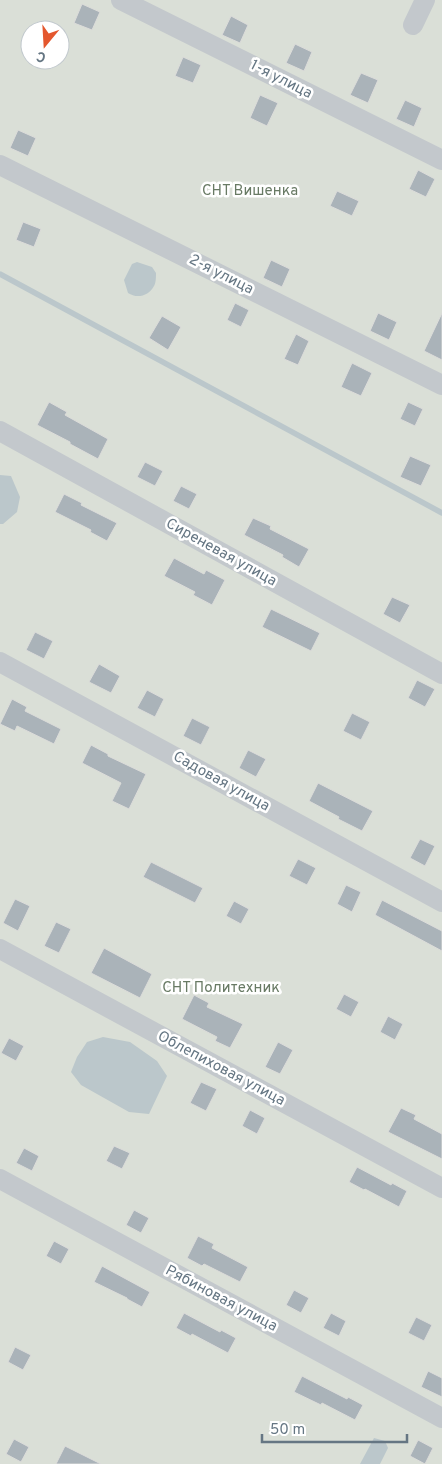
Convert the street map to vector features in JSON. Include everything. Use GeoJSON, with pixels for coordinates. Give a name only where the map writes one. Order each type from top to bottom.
{"type":"FeatureCollection","features":[{"type":"Feature","properties":{"kind":"street","name":"1-я улица"},"geometry":{"type":"LineString","coordinates":[[121,0],[442,160]]}},
{"type":"Feature","properties":{"kind":"street"},"geometry":{"type":"LineString","coordinates":[[413,25],[425,0]]}},
{"type":"Feature","properties":{"kind":"street","name":"2-я улица"},"geometry":{"type":"LineString","coordinates":[[0,165],[442,385]]}},
{"type":"Feature","properties":{"kind":"street","name":"Сиреневая улица"},"geometry":{"type":"LineString","coordinates":[[0,431],[442,674]]}},
{"type":"Feature","properties":{"kind":"street","name":"Садовая улица"},"geometry":{"type":"LineString","coordinates":[[0,662],[442,902]]}},
{"type":"Feature","properties":{"kind":"street","name":"Облепиховая улица"},"geometry":{"type":"LineString","coordinates":[[0,949],[442,1188]]}},
{"type":"Feature","properties":{"kind":"street","name":"Рябиновая улица"},"geometry":{"type":"LineString","coordinates":[[0,1179],[442,1418]]}},
{"type":"Feature","properties":{"kind":"green space","name":"СНТ Политехник"},"geometry":{"type":"Polygon","coordinates":[[[0,0],[442,0],[442,1464],[0,1464],[0,0]]]}},
{"type":"Feature","properties":{"kind":"shaded area"},"geometry":{"type":"Polygon","coordinates":[[[137,262],[152,267],[156,273],[152,289],[142,296],[128,293],[124,280],[132,264],[137,262]]]}},
{"type":"Feature","properties":{"kind":"shaded area"},"geometry":{"type":"Polygon","coordinates":[[[0,475],[11,476],[20,497],[17,512],[3,524],[0,524],[0,475]]]}},
{"type":"Feature","properties":{"kind":"shaded area"},"geometry":{"type":"Polygon","coordinates":[[[103,1037],[130,1042],[157,1061],[167,1076],[149,1114],[129,1112],[81,1085],[71,1072],[77,1057],[87,1042],[103,1037]]]}},
{"type":"Feature","properties":{"kind":"shaded area"},"geometry":{"type":"Polygon","coordinates":[[[374,1438],[385,1441],[388,1448],[380,1464],[360,1464],[374,1438]]]}},
{"type":"Feature","properties":{"kind":"building"},"geometry":{"type":"Polygon","coordinates":[[[82,4],[100,12],[92,30],[74,23],[82,4]]]}},
{"type":"Feature","properties":{"kind":"building"},"geometry":{"type":"Polygon","coordinates":[[[231,16],[248,25],[240,43],[222,35],[231,16]]]}},
{"type":"Feature","properties":{"kind":"building"},"geometry":{"type":"Polygon","coordinates":[[[295,44],[312,52],[304,71],[286,63],[295,44]]]}},
{"type":"Feature","properties":{"kind":"building"},"geometry":{"type":"Polygon","coordinates":[[[183,57],[201,65],[193,83],[175,76],[183,57]]]}},
{"type":"Feature","properties":{"kind":"building"},"geometry":{"type":"Polygon","coordinates":[[[361,73],[378,80],[368,103],[350,95],[361,73]]]}},
{"type":"Feature","properties":{"kind":"building"},"geometry":{"type":"Polygon","coordinates":[[[260,95],[278,103],[267,126],[250,118],[260,95]]]}},
{"type":"Feature","properties":{"kind":"building"},"geometry":{"type":"Polygon","coordinates":[[[405,100],[422,108],[414,127],[396,119],[405,100]]]}},
{"type":"Feature","properties":{"kind":"building"},"geometry":{"type":"Polygon","coordinates":[[[18,130],[36,138],[28,156],[10,148],[18,130]]]}},
{"type":"Feature","properties":{"kind":"building"},"geometry":{"type":"Polygon","coordinates":[[[418,170],[435,179],[426,197],[409,189],[418,170]]]}},
{"type":"Feature","properties":{"kind":"building"},"geometry":{"type":"Polygon","coordinates":[[[337,191],[359,201],[352,216],[330,206],[337,191]]]}},
{"type":"Feature","properties":{"kind":"building"},"geometry":{"type":"Polygon","coordinates":[[[23,222],[41,229],[34,247],[16,240],[23,222]]]}},
{"type":"Feature","properties":{"kind":"building"},"geometry":{"type":"Polygon","coordinates":[[[271,260],[290,269],[282,287],[263,278],[271,260]]]}},
{"type":"Feature","properties":{"kind":"building"},"geometry":{"type":"Polygon","coordinates":[[[235,303],[249,310],[241,327],[227,320],[235,303]]]}},
{"type":"Feature","properties":{"kind":"building"},"geometry":{"type":"Polygon","coordinates":[[[378,313],[397,322],[389,340],[370,331],[378,313]]]}},
{"type":"Feature","properties":{"kind":"building"},"geometry":{"type":"Polygon","coordinates":[[[442,313],[442,360],[424,351],[442,313]]]}},
{"type":"Feature","properties":{"kind":"building"},"geometry":{"type":"Polygon","coordinates":[[[162,316],[181,327],[168,350],[149,338],[162,316]]]}},
{"type":"Feature","properties":{"kind":"building"},"geometry":{"type":"Polygon","coordinates":[[[296,334],[309,341],[298,365],[284,359],[296,334]]]}},
{"type":"Feature","properties":{"kind":"building"},"geometry":{"type":"Polygon","coordinates":[[[352,363],[372,373],[361,396],[341,387],[352,363]]]}},
{"type":"Feature","properties":{"kind":"building"},"geometry":{"type":"Polygon","coordinates":[[[49,402],[67,412],[65,415],[108,439],[98,459],[37,425],[49,402]]]}},
{"type":"Feature","properties":{"kind":"building"},"geometry":{"type":"Polygon","coordinates":[[[408,402],[423,409],[415,426],[400,419],[408,402]]]}},
{"type":"Feature","properties":{"kind":"building"},"geometry":{"type":"Polygon","coordinates":[[[410,456],[431,465],[421,486],[400,477],[410,456]]]}},
{"type":"Feature","properties":{"kind":"building"},"geometry":{"type":"Polygon","coordinates":[[[145,462],[163,471],[155,486],[137,477],[145,462]]]}},
{"type":"Feature","properties":{"kind":"building"},"geometry":{"type":"Polygon","coordinates":[[[181,486],[197,494],[189,509],[173,501],[181,486]]]}},
{"type":"Feature","properties":{"kind":"building"},"geometry":{"type":"Polygon","coordinates":[[[64,494],[117,523],[107,541],[90,532],[91,530],[55,512],[64,494]]]}},
{"type":"Feature","properties":{"kind":"building"},"geometry":{"type":"Polygon","coordinates":[[[253,518],[271,526],[270,529],[309,549],[299,567],[282,557],[283,555],[244,535],[253,518]]]}},
{"type":"Feature","properties":{"kind":"building"},"geometry":{"type":"Polygon","coordinates":[[[174,558],[204,574],[206,570],[225,580],[212,605],[193,595],[195,592],[164,576],[174,558]]]}},
{"type":"Feature","properties":{"kind":"building"},"geometry":{"type":"Polygon","coordinates":[[[392,597],[410,605],[400,623],[383,614],[392,597]]]}},
{"type":"Feature","properties":{"kind":"building"},"geometry":{"type":"Polygon","coordinates":[[[271,609],[320,633],[311,651],[262,627],[271,609]]]}},
{"type":"Feature","properties":{"kind":"building"},"geometry":{"type":"Polygon","coordinates":[[[35,632],[53,641],[44,659],[26,650],[35,632]]]}},
{"type":"Feature","properties":{"kind":"building"},"geometry":{"type":"Polygon","coordinates":[[[99,664],[120,676],[111,693],[89,682],[99,664]]]}},
{"type":"Feature","properties":{"kind":"building"},"geometry":{"type":"Polygon","coordinates":[[[417,680],[435,689],[425,707],[408,698],[417,680]]]}},
{"type":"Feature","properties":{"kind":"building"},"geometry":{"type":"Polygon","coordinates":[[[147,690],[164,699],[155,717],[137,708],[147,690]]]}},
{"type":"Feature","properties":{"kind":"building"},"geometry":{"type":"Polygon","coordinates":[[[12,699],[27,707],[25,711],[61,729],[54,744],[17,726],[15,731],[0,724],[12,699]]]}},
{"type":"Feature","properties":{"kind":"building"},"geometry":{"type":"Polygon","coordinates":[[[352,713],[370,722],[361,740],[343,731],[352,713]]]}},
{"type":"Feature","properties":{"kind":"building"},"geometry":{"type":"Polygon","coordinates":[[[192,718],[210,727],[201,745],[183,736],[192,718]]]}},
{"type":"Feature","properties":{"kind":"building"},"geometry":{"type":"Polygon","coordinates":[[[91,745],[108,754],[108,756],[146,774],[129,809],[112,801],[121,783],[82,763],[91,745]]]}},
{"type":"Feature","properties":{"kind":"building"},"geometry":{"type":"Polygon","coordinates":[[[248,750],[266,759],[256,777],[239,768],[248,750]]]}},
{"type":"Feature","properties":{"kind":"building"},"geometry":{"type":"Polygon","coordinates":[[[318,783],[373,811],[362,831],[309,801],[318,783]]]}},
{"type":"Feature","properties":{"kind":"building"},"geometry":{"type":"Polygon","coordinates":[[[420,839],[435,846],[425,866],[410,858],[420,839]]]}},
{"type":"Feature","properties":{"kind":"building"},"geometry":{"type":"Polygon","coordinates":[[[298,859],[316,868],[307,885],[289,876],[298,859]]]}},
{"type":"Feature","properties":{"kind":"building"},"geometry":{"type":"Polygon","coordinates":[[[151,862],[203,888],[195,903],[143,877],[151,862]]]}},
{"type":"Feature","properties":{"kind":"building"},"geometry":{"type":"Polygon","coordinates":[[[346,885],[361,892],[352,912],[337,904],[346,885]]]}},
{"type":"Feature","properties":{"kind":"building"},"geometry":{"type":"Polygon","coordinates":[[[15,899],[30,906],[18,931],[3,923],[15,899]]]}},
{"type":"Feature","properties":{"kind":"building"},"geometry":{"type":"Polygon","coordinates":[[[382,900],[442,931],[442,951],[375,915],[382,900]]]}},
{"type":"Feature","properties":{"kind":"building"},"geometry":{"type":"Polygon","coordinates":[[[234,901],[249,909],[241,924],[226,916],[234,901]]]}},
{"type":"Feature","properties":{"kind":"building"},"geometry":{"type":"Polygon","coordinates":[[[56,922],[71,929],[59,953],[44,946],[56,922]]]}},
{"type":"Feature","properties":{"kind":"building"},"geometry":{"type":"Polygon","coordinates":[[[104,948],[152,974],[140,998],[91,973],[104,948]]]}},
{"type":"Feature","properties":{"kind":"building"},"geometry":{"type":"Polygon","coordinates":[[[344,994],[359,1002],[351,1017],[336,1009],[344,994]]]}},
{"type":"Feature","properties":{"kind":"building"},"geometry":{"type":"Polygon","coordinates":[[[194,995],[209,1003],[207,1007],[243,1024],[230,1048],[215,1041],[217,1037],[182,1019],[194,995]]]}},
{"type":"Feature","properties":{"kind":"building"},"geometry":{"type":"Polygon","coordinates":[[[388,1016],[403,1024],[395,1040],[380,1032],[388,1016]]]}},
{"type":"Feature","properties":{"kind":"building"},"geometry":{"type":"Polygon","coordinates":[[[9,1038],[24,1046],[16,1061],[1,1053],[9,1038]]]}},
{"type":"Feature","properties":{"kind":"building"},"geometry":{"type":"Polygon","coordinates":[[[278,1042],[293,1050],[280,1074],[265,1067],[278,1042]]]}},
{"type":"Feature","properties":{"kind":"building"},"geometry":{"type":"Polygon","coordinates":[[[201,1082],[217,1089],[206,1111],[190,1103],[201,1082]]]}},
{"type":"Feature","properties":{"kind":"building"},"geometry":{"type":"Polygon","coordinates":[[[401,1108],[416,1115],[414,1119],[442,1134],[442,1159],[388,1132],[401,1108]]]}},
{"type":"Feature","properties":{"kind":"building"},"geometry":{"type":"Polygon","coordinates":[[[250,1110],[265,1118],[257,1134],[242,1126],[250,1110]]]}},
{"type":"Feature","properties":{"kind":"building"},"geometry":{"type":"Polygon","coordinates":[[[114,1146],[130,1153],[122,1169],[106,1161],[114,1146]]]}},
{"type":"Feature","properties":{"kind":"building"},"geometry":{"type":"Polygon","coordinates":[[[24,1148],[39,1156],[32,1171],[16,1163],[24,1148]]]}},
{"type":"Feature","properties":{"kind":"building"},"geometry":{"type":"Polygon","coordinates":[[[357,1167],[391,1185],[392,1183],[407,1191],[399,1207],[349,1182],[357,1167]]]}},
{"type":"Feature","properties":{"kind":"building"},"geometry":{"type":"Polygon","coordinates":[[[134,1210],[149,1218],[141,1233],[126,1225],[134,1210]]]}},
{"type":"Feature","properties":{"kind":"building"},"geometry":{"type":"Polygon","coordinates":[[[198,1236],[214,1244],[212,1248],[248,1267],[240,1282],[204,1264],[202,1266],[187,1258],[198,1236]]]}},
{"type":"Feature","properties":{"kind":"building"},"geometry":{"type":"Polygon","coordinates":[[[54,1241],[69,1249],[61,1264],[46,1256],[54,1241]]]}},
{"type":"Feature","properties":{"kind":"building"},"geometry":{"type":"Polygon","coordinates":[[[102,1266],[150,1292],[142,1307],[94,1282],[102,1266]]]}},
{"type":"Feature","properties":{"kind":"building"},"geometry":{"type":"Polygon","coordinates":[[[294,1290],[309,1298],[301,1313],[286,1305],[294,1290]]]}},
{"type":"Feature","properties":{"kind":"building"},"geometry":{"type":"Polygon","coordinates":[[[184,1313],[220,1332],[221,1330],[236,1338],[228,1353],[192,1334],[191,1336],[176,1328],[184,1313]]]}},
{"type":"Feature","properties":{"kind":"building"},"geometry":{"type":"Polygon","coordinates":[[[331,1313],[346,1321],[339,1336],[323,1328],[331,1313]]]}},
{"type":"Feature","properties":{"kind":"building"},"geometry":{"type":"Polygon","coordinates":[[[416,1317],[432,1325],[424,1341],[408,1333],[416,1317]]]}},
{"type":"Feature","properties":{"kind":"building"},"geometry":{"type":"Polygon","coordinates":[[[15,1347],[31,1355],[23,1370],[8,1362],[15,1347]]]}},
{"type":"Feature","properties":{"kind":"building"},"geometry":{"type":"Polygon","coordinates":[[[428,1371],[442,1378],[442,1397],[421,1387],[428,1371]]]}},
{"type":"Feature","properties":{"kind":"building"},"geometry":{"type":"Polygon","coordinates":[[[302,1376],[363,1405],[355,1420],[322,1403],[321,1405],[294,1392],[302,1376]]]}},
{"type":"Feature","properties":{"kind":"building"},"geometry":{"type":"Polygon","coordinates":[[[14,1439],[29,1447],[21,1462],[6,1454],[14,1439]]]}},
{"type":"Feature","properties":{"kind":"building"},"geometry":{"type":"Polygon","coordinates":[[[418,1440],[433,1448],[425,1464],[410,1456],[418,1440]]]}},
{"type":"Feature","properties":{"kind":"building"},"geometry":{"type":"Polygon","coordinates":[[[65,1446],[101,1464],[56,1464],[65,1446]]]}},
{"type":"Feature","properties":{"kind":"waterway"},"geometry":{"type":"LineString","coordinates":[[0,274],[442,513]]}},
{"type":"Feature","properties":{"kind":"park label","name":"СНТ Вишенка"},"geometry":{"type":"Point","coordinates":[250,191]}}]}
